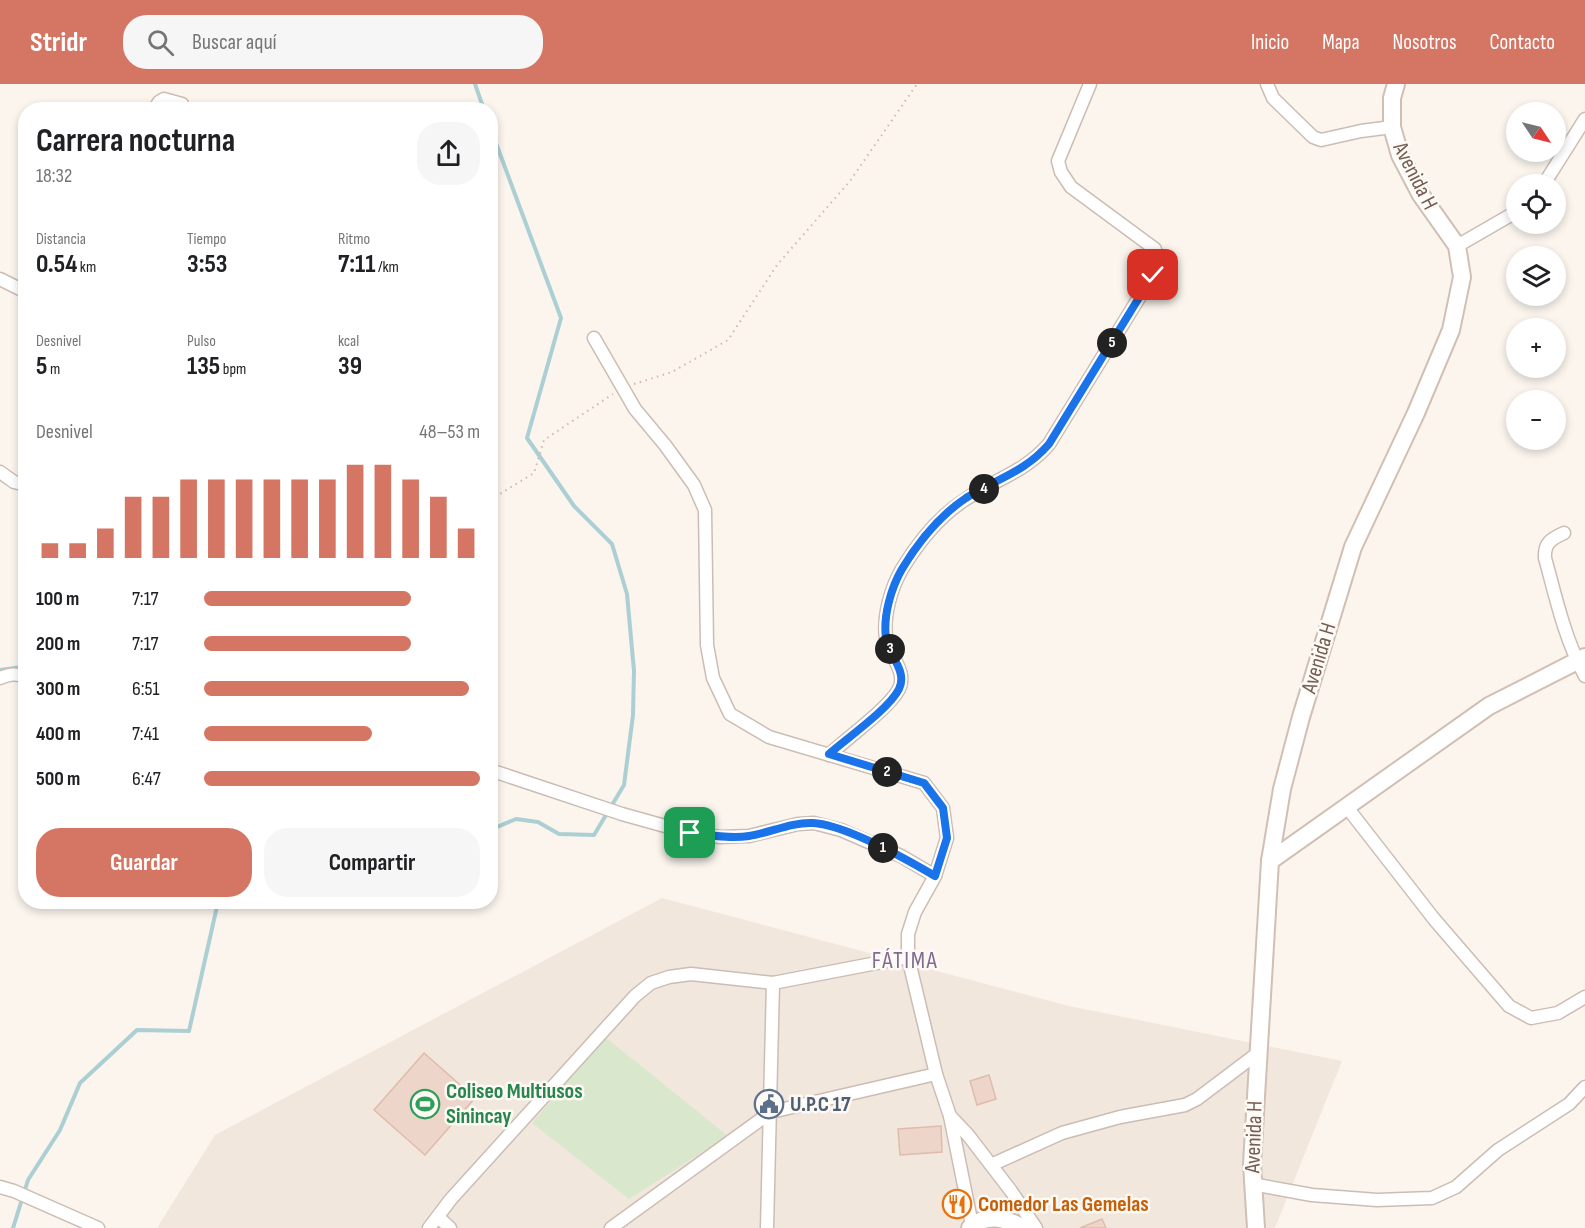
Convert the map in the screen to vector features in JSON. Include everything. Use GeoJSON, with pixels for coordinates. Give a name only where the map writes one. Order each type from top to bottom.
{"type":"FeatureCollection","features":[{"type":"Feature","properties":{"kind":"street"},"geometry":{"type":"LineString","coordinates":[[829,754],[889,703],[900,687],[900,668],[886,641],[885,625],[889,601],[901,570],[927,533],[945,514],[966,498],[1036,459],[1049,444],[1153,275],[1156,262],[1155,249],[1071,187],[1060,172],[1058,161],[1090,84]]}},
{"type":"Feature","properties":{"kind":"street"},"geometry":{"type":"LineString","coordinates":[[1268,84],[1273,98],[1313,136],[1321,140],[1392,126]]}},
{"type":"Feature","properties":{"kind":"street","name":"Avenida H"},"geometry":{"type":"LineString","coordinates":[[1256,1228],[1252,1164],[1258,1053],[1270,861],[1282,789],[1301,717],[1353,547],[1416,413],[1451,330],[1462,277],[1456,246],[1416,185],[1400,155],[1392,126],[1392,98],[1396,84]]}},
{"type":"Feature","properties":{"kind":"street"},"geometry":{"type":"LineString","coordinates":[[159,102],[164,99],[175,102]]}},
{"type":"Feature","properties":{"kind":"street"},"geometry":{"type":"LineString","coordinates":[[1550,174],[1585,119]]}},
{"type":"Feature","properties":{"kind":"street"},"geometry":{"type":"LineString","coordinates":[[1456,246],[1506,218]]}},
{"type":"Feature","properties":{"kind":"street"},"geometry":{"type":"LineString","coordinates":[[0,279],[18,288]]}},
{"type":"Feature","properties":{"kind":"street"},"geometry":{"type":"LineString","coordinates":[[594,338],[635,409],[694,484],[705,510],[707,645],[713,678],[730,714],[769,737],[924,783],[943,808],[947,838],[935,876],[915,912],[908,934],[908,957],[936,1074],[950,1116],[971,1227],[992,1217],[1009,1220],[1024,1228]]}},
{"type":"Feature","properties":{"kind":"street"},"geometry":{"type":"LineString","coordinates":[[0,472],[18,483]]}},
{"type":"Feature","properties":{"kind":"street"},"geometry":{"type":"LineString","coordinates":[[1564,533],[1547,543],[1544,549],[1545,558],[1585,676]]}},
{"type":"Feature","properties":{"kind":"street"},"geometry":{"type":"LineString","coordinates":[[1270,861],[1489,706],[1581,659]]}},
{"type":"Feature","properties":{"kind":"street"},"geometry":{"type":"LineString","coordinates":[[0,678],[18,674]]}},
{"type":"Feature","properties":{"kind":"street"},"geometry":{"type":"LineString","coordinates":[[498,773],[622,814],[690,833],[720,837],[749,837],[798,824],[814,823],[841,830],[902,856],[935,876]]}},
{"type":"Feature","properties":{"kind":"street"},"geometry":{"type":"LineString","coordinates":[[1346,806],[1434,919],[1509,1006],[1531,1018],[1558,1013],[1585,997]]}},
{"type":"Feature","properties":{"kind":"street"},"geometry":{"type":"LineString","coordinates":[[429,1228],[459,1191],[635,996],[651,983],[669,977],[692,974],[773,983],[908,957]]}},
{"type":"Feature","properties":{"kind":"street"},"geometry":{"type":"LineString","coordinates":[[767,1228],[773,983]]}},
{"type":"Feature","properties":{"kind":"street"},"geometry":{"type":"LineString","coordinates":[[991,1165],[1062,1133],[1120,1117],[1185,1105],[1197,1099],[1258,1053]]}},
{"type":"Feature","properties":{"kind":"street"},"geometry":{"type":"LineString","coordinates":[[611,1228],[771,1112],[936,1074]]}},
{"type":"Feature","properties":{"kind":"street"},"geometry":{"type":"LineString","coordinates":[[1252,1184],[1312,1195],[1377,1200],[1432,1198],[1456,1187],[1497,1150],[1569,1104],[1585,1087]]}},
{"type":"Feature","properties":{"kind":"street"},"geometry":{"type":"LineString","coordinates":[[950,1116],[962,1127],[1036,1228]]}},
{"type":"Feature","properties":{"kind":"street"},"geometry":{"type":"LineString","coordinates":[[0,1186],[98,1228]]}},
{"type":"Feature","properties":{"kind":"street"},"geometry":{"type":"LineString","coordinates":[[438,1217],[450,1228]]}},
{"type":"Feature","properties":{"kind":"path"},"geometry":{"type":"LineString","coordinates":[[498,495],[534,473],[544,440],[622,388],[672,372],[728,340],[777,265],[850,181],[917,84]]}},
{"type":"Feature","properties":{"kind":"shaded area"},"geometry":{"type":"Polygon","coordinates":[[[662,898],[1069,1006],[1342,1061],[1275,1228],[157,1228],[215,1135],[662,898]]]}},
{"type":"Feature","properties":{"kind":"green space"},"geometry":{"type":"Polygon","coordinates":[[[605,1037],[728,1136],[629,1199],[532,1123],[605,1037]]]}},
{"type":"Feature","properties":{"kind":"building","name":"Coliseo Multiusos Sinincay"},"geometry":{"type":"Polygon","coordinates":[[[424,1053],[475,1098],[425,1155],[374,1110],[424,1053]]]}},
{"type":"Feature","properties":{"kind":"building"},"geometry":{"type":"Polygon","coordinates":[[[989,1075],[996,1099],[977,1105],[970,1081],[989,1075]]]}},
{"type":"Feature","properties":{"kind":"building"},"geometry":{"type":"Polygon","coordinates":[[[941,1126],[942,1152],[900,1155],[898,1129],[941,1126]]]}},
{"type":"Feature","properties":{"kind":"building"},"geometry":{"type":"Polygon","coordinates":[[[1102,1219],[1106,1228],[1080,1228],[1102,1219]]]}},
{"type":"Feature","properties":{"kind":"waterway"},"geometry":{"type":"LineString","coordinates":[[475,84],[481,102]]}},
{"type":"Feature","properties":{"kind":"waterway"},"geometry":{"type":"LineString","coordinates":[[498,149],[561,318],[527,438],[574,506],[612,544],[627,594],[634,671],[633,715],[624,785],[594,835],[559,834],[538,822],[516,819],[498,827]]}},
{"type":"Feature","properties":{"kind":"waterway"},"geometry":{"type":"LineString","coordinates":[[0,670],[18,668]]}},
{"type":"Feature","properties":{"kind":"waterway"},"geometry":{"type":"LineString","coordinates":[[13,1228],[28,1180],[60,1130],[80,1083],[137,1030],[189,1031],[216,909]]}},
{"type":"Feature","properties":{"kind":"place","name":"Coliseo Multiusos Sinincay"},"geometry":{"type":"Point","coordinates":[425,1104]}},
{"type":"Feature","properties":{"kind":"place","name":"U.P.C 17"},"geometry":{"type":"Point","coordinates":[769,1104]}},
{"type":"Feature","properties":{"kind":"place","name":"Comedor Las Gemelas"},"geometry":{"type":"Point","coordinates":[957,1204]}},
{"type":"Feature","properties":{"kind":"district","name":"FÁTIMA"},"geometry":{"type":"Point","coordinates":[905,960]}},
{"type":"Feature","properties":{"kind":"route"},"geometry":{"type":"LineString","coordinates":[[690,833],[720,837],[749,837],[798,824],[814,823],[841,830],[902,856],[935,876],[947,838],[943,808],[924,783],[829,754],[889,703],[900,687],[900,668],[886,641],[885,625],[889,601],[901,570],[927,533],[945,514],[966,498],[1036,459],[1049,444],[1153,275]]}}]}
